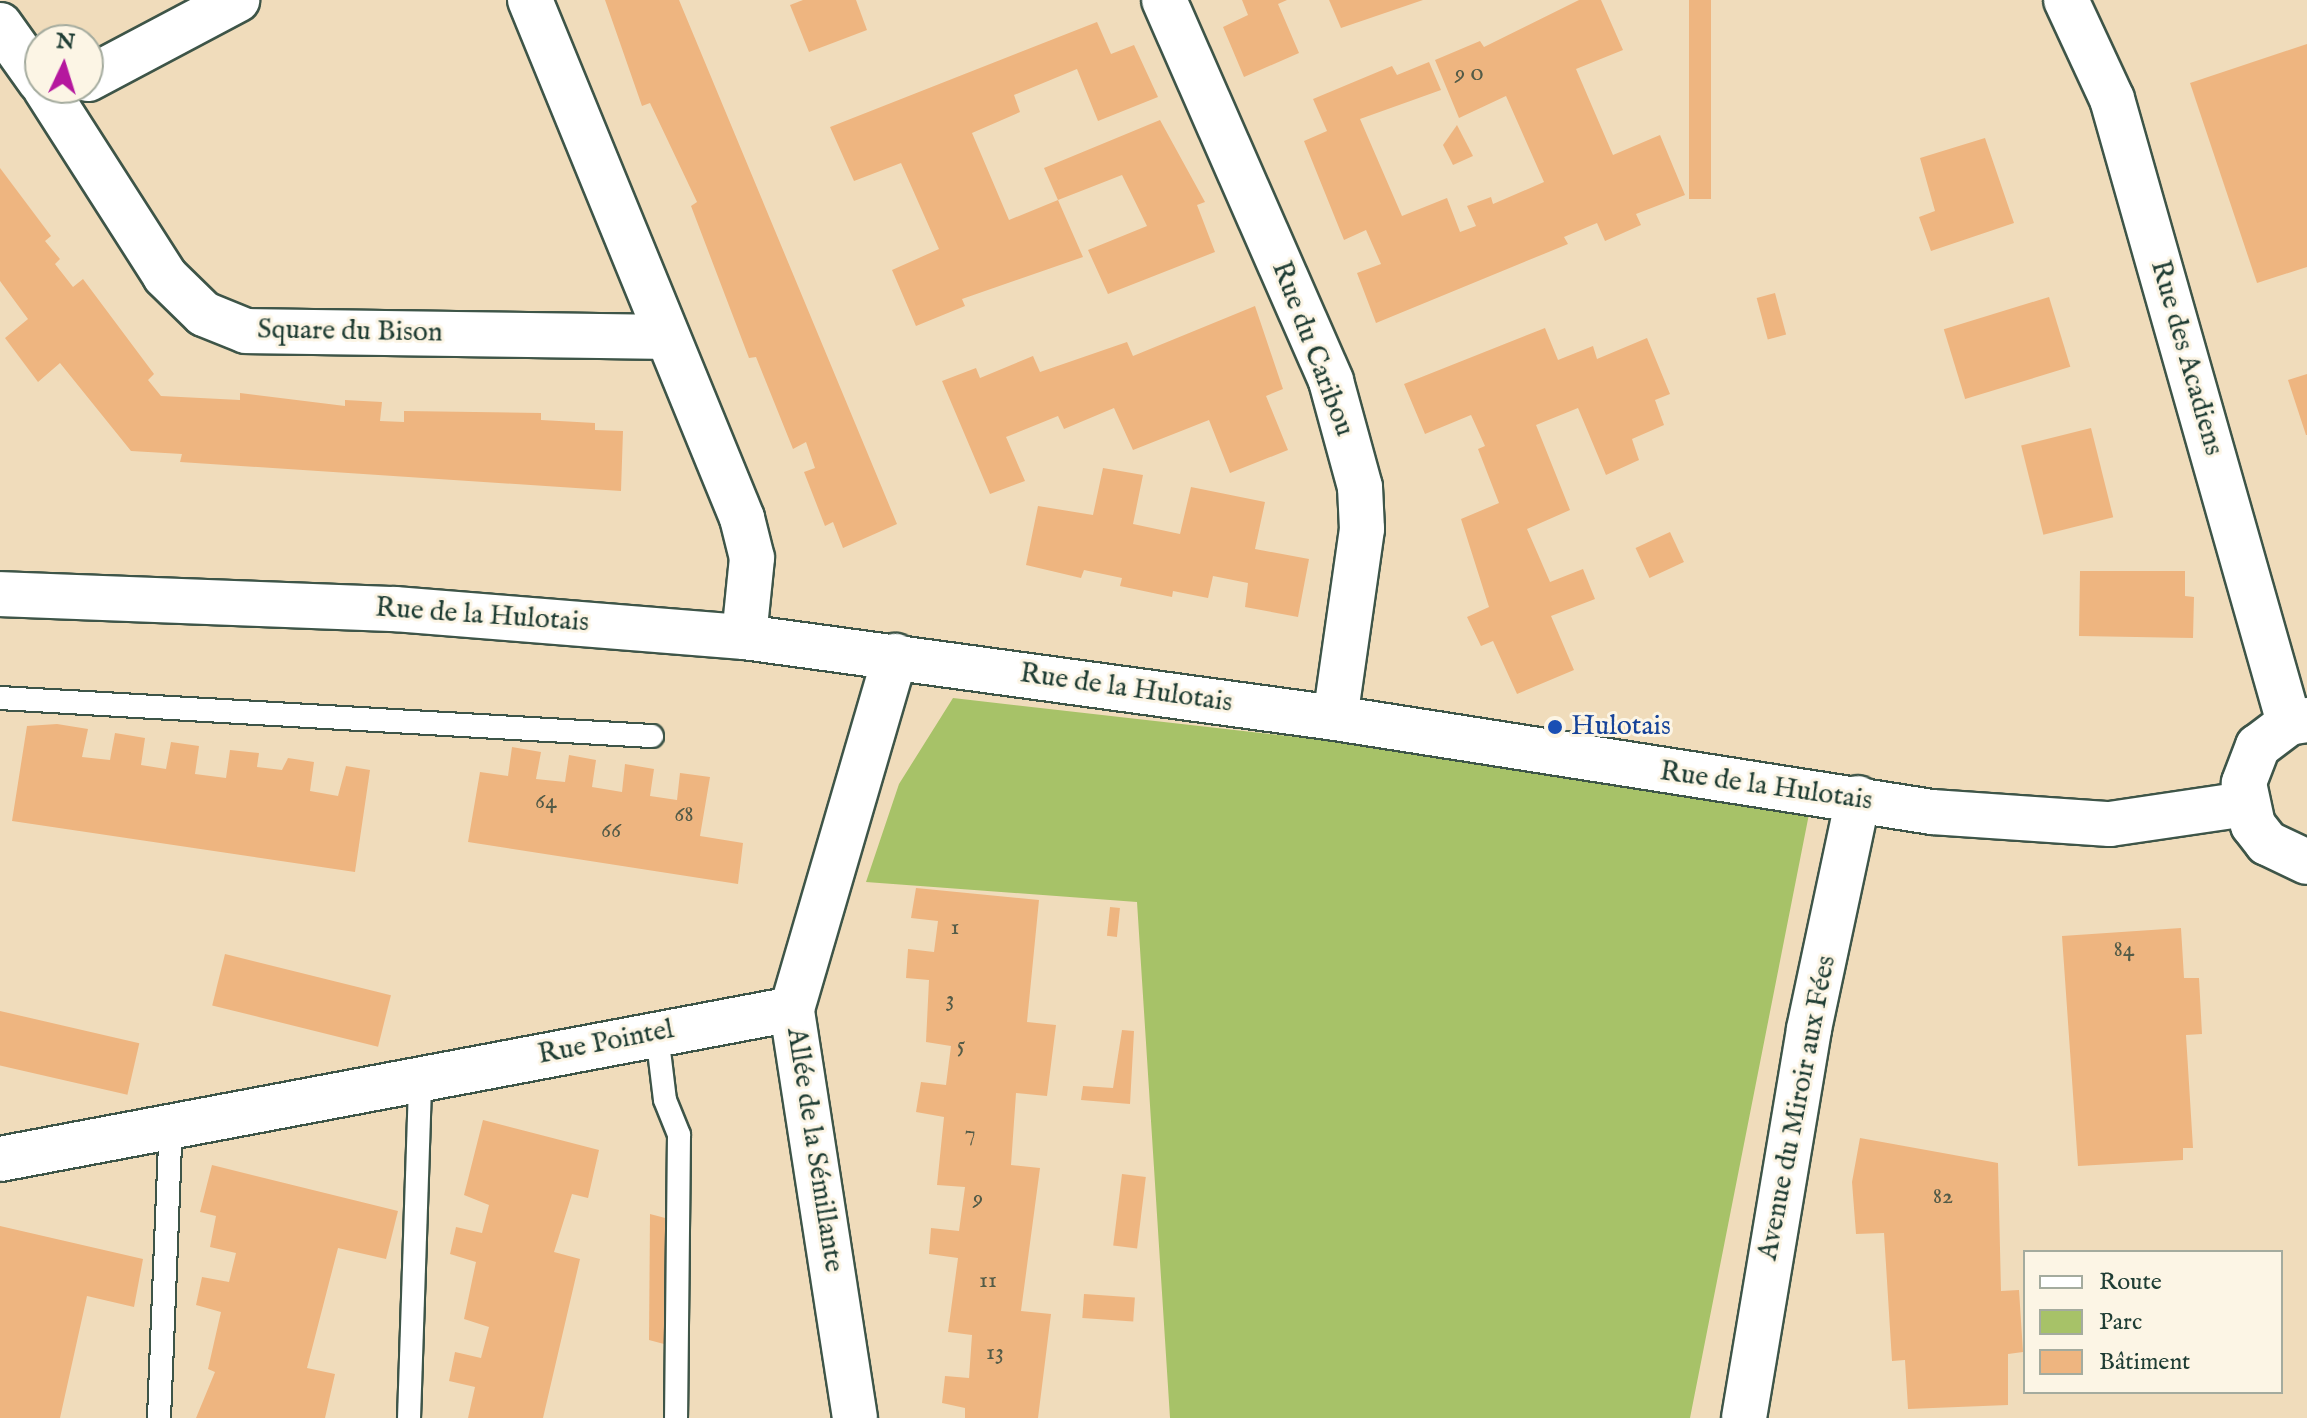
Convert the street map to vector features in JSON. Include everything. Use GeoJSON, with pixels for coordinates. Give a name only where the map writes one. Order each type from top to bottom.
{"type":"FeatureCollection","features":[{"type":"Feature","properties":{"kind":"street"},"geometry":{"type":"LineString","coordinates":[[104,65],[237,0]]}},
{"type":"Feature","properties":{"kind":"street"},"geometry":{"type":"LineString","coordinates":[[530,0],[742,518],[752,558],[744,637]]}},
{"type":"Feature","properties":{"kind":"street","name":"Rue du Caribou"},"geometry":{"type":"LineString","coordinates":[[1164,0],[1331,381],[1360,487],[1362,529],[1335,718]]}},
{"type":"Feature","properties":{"kind":"street","name":"Rue des Acadiens"},"geometry":{"type":"LineString","coordinates":[[2066,0],[2112,99],[2298,721]]}},
{"type":"Feature","properties":{"kind":"street","name":"Square du Bison"},"geometry":{"type":"LineString","coordinates":[[0,25],[24,50]]}},
{"type":"Feature","properties":{"kind":"street","name":"Square du Bison"},"geometry":{"type":"LineString","coordinates":[[69,104],[165,276],[204,314],[246,331],[667,337]]}},
{"type":"Feature","properties":{"kind":"street","name":"Rue de la Hulotais"},"geometry":{"type":"LineString","coordinates":[[0,594],[395,609],[744,637],[1335,718],[1476,745],[1858,798],[1932,812],[2110,824],[2245,804]]}},
{"type":"Feature","properties":{"kind":"street","name":"Allée de la Sémillante"},"geometry":{"type":"LineString","coordinates":[[855,1418],[792,1009],[895,656]]}},
{"type":"Feature","properties":{"kind":"street"},"geometry":{"type":"LineString","coordinates":[[2298,721],[2254,755],[2245,804],[2267,843],[2307,862]]}},
{"type":"Feature","properties":{"kind":"street","name":"Avenue du Miroir aux Fées"},"geometry":{"type":"LineString","coordinates":[[1744,1418],[1809,1029],[1858,798]]}},
{"type":"Feature","properties":{"kind":"street","name":"Rue Pointel"},"geometry":{"type":"LineString","coordinates":[[0,1159],[792,1009]]}},
{"type":"Feature","properties":{"kind":"lane"},"geometry":{"type":"LineString","coordinates":[[0,698],[652,736]]}},
{"type":"Feature","properties":{"kind":"lane"},"geometry":{"type":"LineString","coordinates":[[657,1034],[665,1100],[679,1135],[676,1418]]}},
{"type":"Feature","properties":{"kind":"lane"},"geometry":{"type":"LineString","coordinates":[[409,1418],[420,1079]]}},
{"type":"Feature","properties":{"kind":"lane"},"geometry":{"type":"LineString","coordinates":[[159,1418],[171,1125]]}},
{"type":"Feature","properties":{"kind":"green space"},"geometry":{"type":"Polygon","coordinates":[[[953,698],[1323,740],[1809,814],[1690,1418],[1170,1418],[1137,902],[866,882],[899,784],[953,698]]]}},
{"type":"Feature","properties":{"kind":"building"},"geometry":{"type":"Polygon","coordinates":[[[605,0],[679,0],[897,524],[843,548],[833,522],[825,526],[804,472],[815,468],[806,442],[793,449],[756,357],[749,358],[691,206],[697,202],[650,103],[642,106],[605,0]]]}},
{"type":"Feature","properties":{"kind":"building"},"geometry":{"type":"Polygon","coordinates":[[[803,0],[856,0],[867,30],[809,52],[790,5],[803,0]]]}},
{"type":"Feature","properties":{"kind":"building"},"geometry":{"type":"Polygon","coordinates":[[[1242,0],[1287,0],[1278,4],[1299,53],[1244,77],[1223,27],[1248,15],[1242,0]]]}},
{"type":"Feature","properties":{"kind":"building"},"geometry":{"type":"Polygon","coordinates":[[[1329,0],[1423,0],[1341,28],[1329,0]]]}},
{"type":"Feature","properties":{"kind":"building"},"geometry":{"type":"Polygon","coordinates":[[[1579,0],[1601,0],[1623,50],[1576,69],[1613,155],[1660,135],[1685,195],[1636,214],[1641,225],[1605,241],[1597,223],[1564,237],[1568,244],[1376,323],[1357,273],[1381,264],[1366,230],[1344,240],[1304,141],[1327,131],[1313,99],[1392,66],[1397,75],[1429,62],[1441,90],[1360,119],[1402,216],[1447,198],[1460,232],[1476,226],[1467,206],[1491,197],[1493,204],[1544,182],[1506,96],[1459,118],[1435,60],[1480,41],[1484,47],[1579,0]]]}},
{"type":"Feature","properties":{"kind":"building"},"geometry":{"type":"Polygon","coordinates":[[[1689,0],[1711,0],[1711,199],[1689,199],[1689,0]]]}},
{"type":"Feature","properties":{"kind":"building"},"geometry":{"type":"Polygon","coordinates":[[[1097,22],[1111,54],[1134,45],[1158,97],[1098,121],[1077,69],[1014,95],[1020,112],[972,133],[1009,220],[1058,200],[1083,257],[962,299],[965,306],[916,326],[892,270],[939,249],[901,163],[854,181],[830,127],[1097,22]]]}},
{"type":"Feature","properties":{"kind":"building"},"geometry":{"type":"Polygon","coordinates":[[[2307,44],[2307,267],[2257,283],[2190,83],[2307,44]]]}},
{"type":"Feature","properties":{"kind":"building"},"geometry":{"type":"Polygon","coordinates":[[[1160,120],[1205,202],[1197,205],[1215,252],[1108,294],[1088,250],[1147,226],[1122,175],[1058,200],[1044,168],[1160,120]]]}},
{"type":"Feature","properties":{"kind":"building"},"geometry":{"type":"Polygon","coordinates":[[[1457,125],[1473,156],[1453,165],[1443,145],[1457,125]]]}},
{"type":"Feature","properties":{"kind":"building"},"geometry":{"type":"Polygon","coordinates":[[[1985,138],[2014,223],[1931,251],[1919,217],[1935,211],[1920,158],[1985,138]]]}},
{"type":"Feature","properties":{"kind":"building"},"geometry":{"type":"Polygon","coordinates":[[[0,168],[51,236],[45,241],[60,259],[55,264],[73,287],[83,279],[154,374],[148,380],[161,396],[240,400],[240,393],[345,406],[345,400],[382,402],[380,421],[404,422],[404,411],[541,413],[541,420],[595,423],[595,430],[623,431],[621,491],[180,462],[182,454],[131,451],[60,363],[38,382],[5,338],[28,319],[0,281],[0,168]]]}},
{"type":"Feature","properties":{"kind":"building"},"geometry":{"type":"Polygon","coordinates":[[[1775,293],[1786,335],[1768,339],[1757,298],[1775,293]]]}},
{"type":"Feature","properties":{"kind":"building"},"geometry":{"type":"Polygon","coordinates":[[[2049,297],[2070,367],[1965,399],[1944,329],[2049,297]]]}},
{"type":"Feature","properties":{"kind":"building"},"geometry":{"type":"Polygon","coordinates":[[[1255,306],[1283,389],[1266,396],[1288,450],[1230,473],[1209,420],[1133,450],[1114,408],[1064,429],[1058,416],[1006,437],[1025,481],[990,494],[942,381],[976,368],[980,378],[1033,356],[1040,372],[1127,342],[1133,356],[1255,306]]]}},
{"type":"Feature","properties":{"kind":"building"},"geometry":{"type":"Polygon","coordinates":[[[1545,328],[1558,360],[1593,346],[1597,359],[1647,338],[1670,394],[1655,400],[1664,425],[1632,439],[1639,460],[1606,475],[1578,408],[1536,425],[1570,510],[1527,529],[1550,582],[1583,569],[1595,599],[1551,616],[1574,670],[1517,694],[1493,641],[1481,646],[1467,617],[1489,607],[1461,519],[1499,503],[1478,449],[1485,446],[1471,415],[1425,434],[1404,384],[1545,328]]]}},
{"type":"Feature","properties":{"kind":"building"},"geometry":{"type":"Polygon","coordinates":[[[2307,374],[2307,435],[2306,435],[2288,380],[2307,374]]]}},
{"type":"Feature","properties":{"kind":"building"},"geometry":{"type":"Polygon","coordinates":[[[2091,428],[2113,517],[2043,535],[2021,445],[2091,428]]]}},
{"type":"Feature","properties":{"kind":"building"},"geometry":{"type":"Polygon","coordinates":[[[1103,468],[1143,475],[1133,524],[1180,534],[1191,487],[1265,502],[1255,549],[1309,559],[1298,617],[1245,607],[1248,583],[1213,576],[1208,598],[1173,591],[1172,597],[1120,586],[1122,578],[1084,570],[1081,578],[1026,565],[1038,506],[1093,515],[1103,468]]]}},
{"type":"Feature","properties":{"kind":"building"},"geometry":{"type":"Polygon","coordinates":[[[1670,532],[1684,562],[1650,578],[1636,548],[1670,532]]]}},
{"type":"Feature","properties":{"kind":"building"},"geometry":{"type":"Polygon","coordinates":[[[2080,571],[2185,571],[2185,596],[2194,597],[2193,638],[2079,636],[2080,571]]]}},
{"type":"Feature","properties":{"kind":"building"},"geometry":{"type":"Polygon","coordinates":[[[57,724],[88,729],[82,757],[110,760],[115,733],[145,738],[141,765],[166,769],[171,742],[199,746],[195,774],[226,778],[230,750],[259,753],[257,767],[282,770],[288,758],[314,762],[310,791],[338,796],[346,766],[370,770],[355,872],[12,821],[27,726],[57,724]]]}},
{"type":"Feature","properties":{"kind":"building"},"geometry":{"type":"Polygon","coordinates":[[[512,747],[541,752],[536,779],[565,782],[569,755],[596,760],[592,787],[622,792],[625,764],[654,769],[650,796],[677,800],[680,773],[710,777],[700,836],[743,843],[738,884],[468,842],[480,772],[508,776],[512,747]]]}},
{"type":"Feature","properties":{"kind":"building"},"geometry":{"type":"Polygon","coordinates":[[[916,888],[1039,900],[1027,1022],[1056,1025],[1047,1096],[1016,1093],[1011,1165],[1040,1168],[1021,1311],[1051,1314],[1038,1418],[965,1418],[965,1408],[942,1403],[945,1376],[969,1378],[972,1335],[948,1332],[958,1258],[929,1254],[931,1228],[959,1231],[965,1187],[937,1185],[944,1117],[916,1112],[921,1082],[946,1085],[951,1046],[926,1042],[929,980],[906,978],[908,949],[934,952],[938,921],[911,918],[916,888]]]}},
{"type":"Feature","properties":{"kind":"building"},"geometry":{"type":"Polygon","coordinates":[[[1110,907],[1120,908],[1117,937],[1107,936],[1110,907]]]}},
{"type":"Feature","properties":{"kind":"building"},"geometry":{"type":"Polygon","coordinates":[[[2181,928],[2184,978],[2199,978],[2202,1034],[2186,1035],[2193,1148],[2183,1148],[2183,1160],[2078,1166],[2062,936],[2181,928]]]}},
{"type":"Feature","properties":{"kind":"building"},"geometry":{"type":"Polygon","coordinates":[[[225,954],[391,995],[378,1047],[212,1005],[225,954]]]}},
{"type":"Feature","properties":{"kind":"building"},"geometry":{"type":"Polygon","coordinates":[[[0,1011],[139,1043],[127,1095],[0,1065],[0,1011]]]}},
{"type":"Feature","properties":{"kind":"building"},"geometry":{"type":"Polygon","coordinates":[[[1122,1030],[1134,1031],[1130,1104],[1081,1100],[1083,1086],[1113,1088],[1122,1030]]]}},
{"type":"Feature","properties":{"kind":"building"},"geometry":{"type":"Polygon","coordinates":[[[483,1120],[599,1150],[588,1198],[572,1194],[554,1252],[580,1259],[543,1418],[468,1418],[475,1387],[449,1381],[455,1352],[481,1358],[489,1327],[464,1319],[476,1262],[450,1254],[456,1227],[482,1233],[489,1205],[464,1195],[483,1120]]]}},
{"type":"Feature","properties":{"kind":"building"},"geometry":{"type":"Polygon","coordinates":[[[1860,1138],[1998,1163],[2001,1291],[2019,1290],[2023,1352],[2008,1354],[2008,1405],[1908,1409],[1905,1360],[1892,1361],[1884,1233],[1856,1234],[1852,1182],[1860,1138]]]}},
{"type":"Feature","properties":{"kind":"building"},"geometry":{"type":"Polygon","coordinates":[[[212,1165],[398,1211],[386,1259],[338,1248],[307,1368],[335,1374],[325,1418],[196,1418],[215,1372],[208,1369],[221,1312],[196,1305],[202,1277],[229,1282],[236,1253],[210,1247],[216,1216],[200,1212],[212,1165]]]}},
{"type":"Feature","properties":{"kind":"building"},"geometry":{"type":"Polygon","coordinates":[[[1122,1174],[1146,1177],[1137,1248],[1113,1245],[1122,1174]]]}},
{"type":"Feature","properties":{"kind":"building"},"geometry":{"type":"Polygon","coordinates":[[[650,1214],[669,1219],[664,1344],[649,1340],[650,1214]]]}},
{"type":"Feature","properties":{"kind":"building"},"geometry":{"type":"Polygon","coordinates":[[[0,1226],[143,1259],[134,1307],[87,1296],[60,1418],[0,1418],[0,1226]]]}},
{"type":"Feature","properties":{"kind":"building"},"geometry":{"type":"Polygon","coordinates":[[[1084,1294],[1135,1298],[1133,1321],[1082,1318],[1084,1294]]]}},
{"type":"Feature","properties":{"kind":"place","name":"Hulotais"},"geometry":{"type":"Point","coordinates":[1555,727]}}]}
